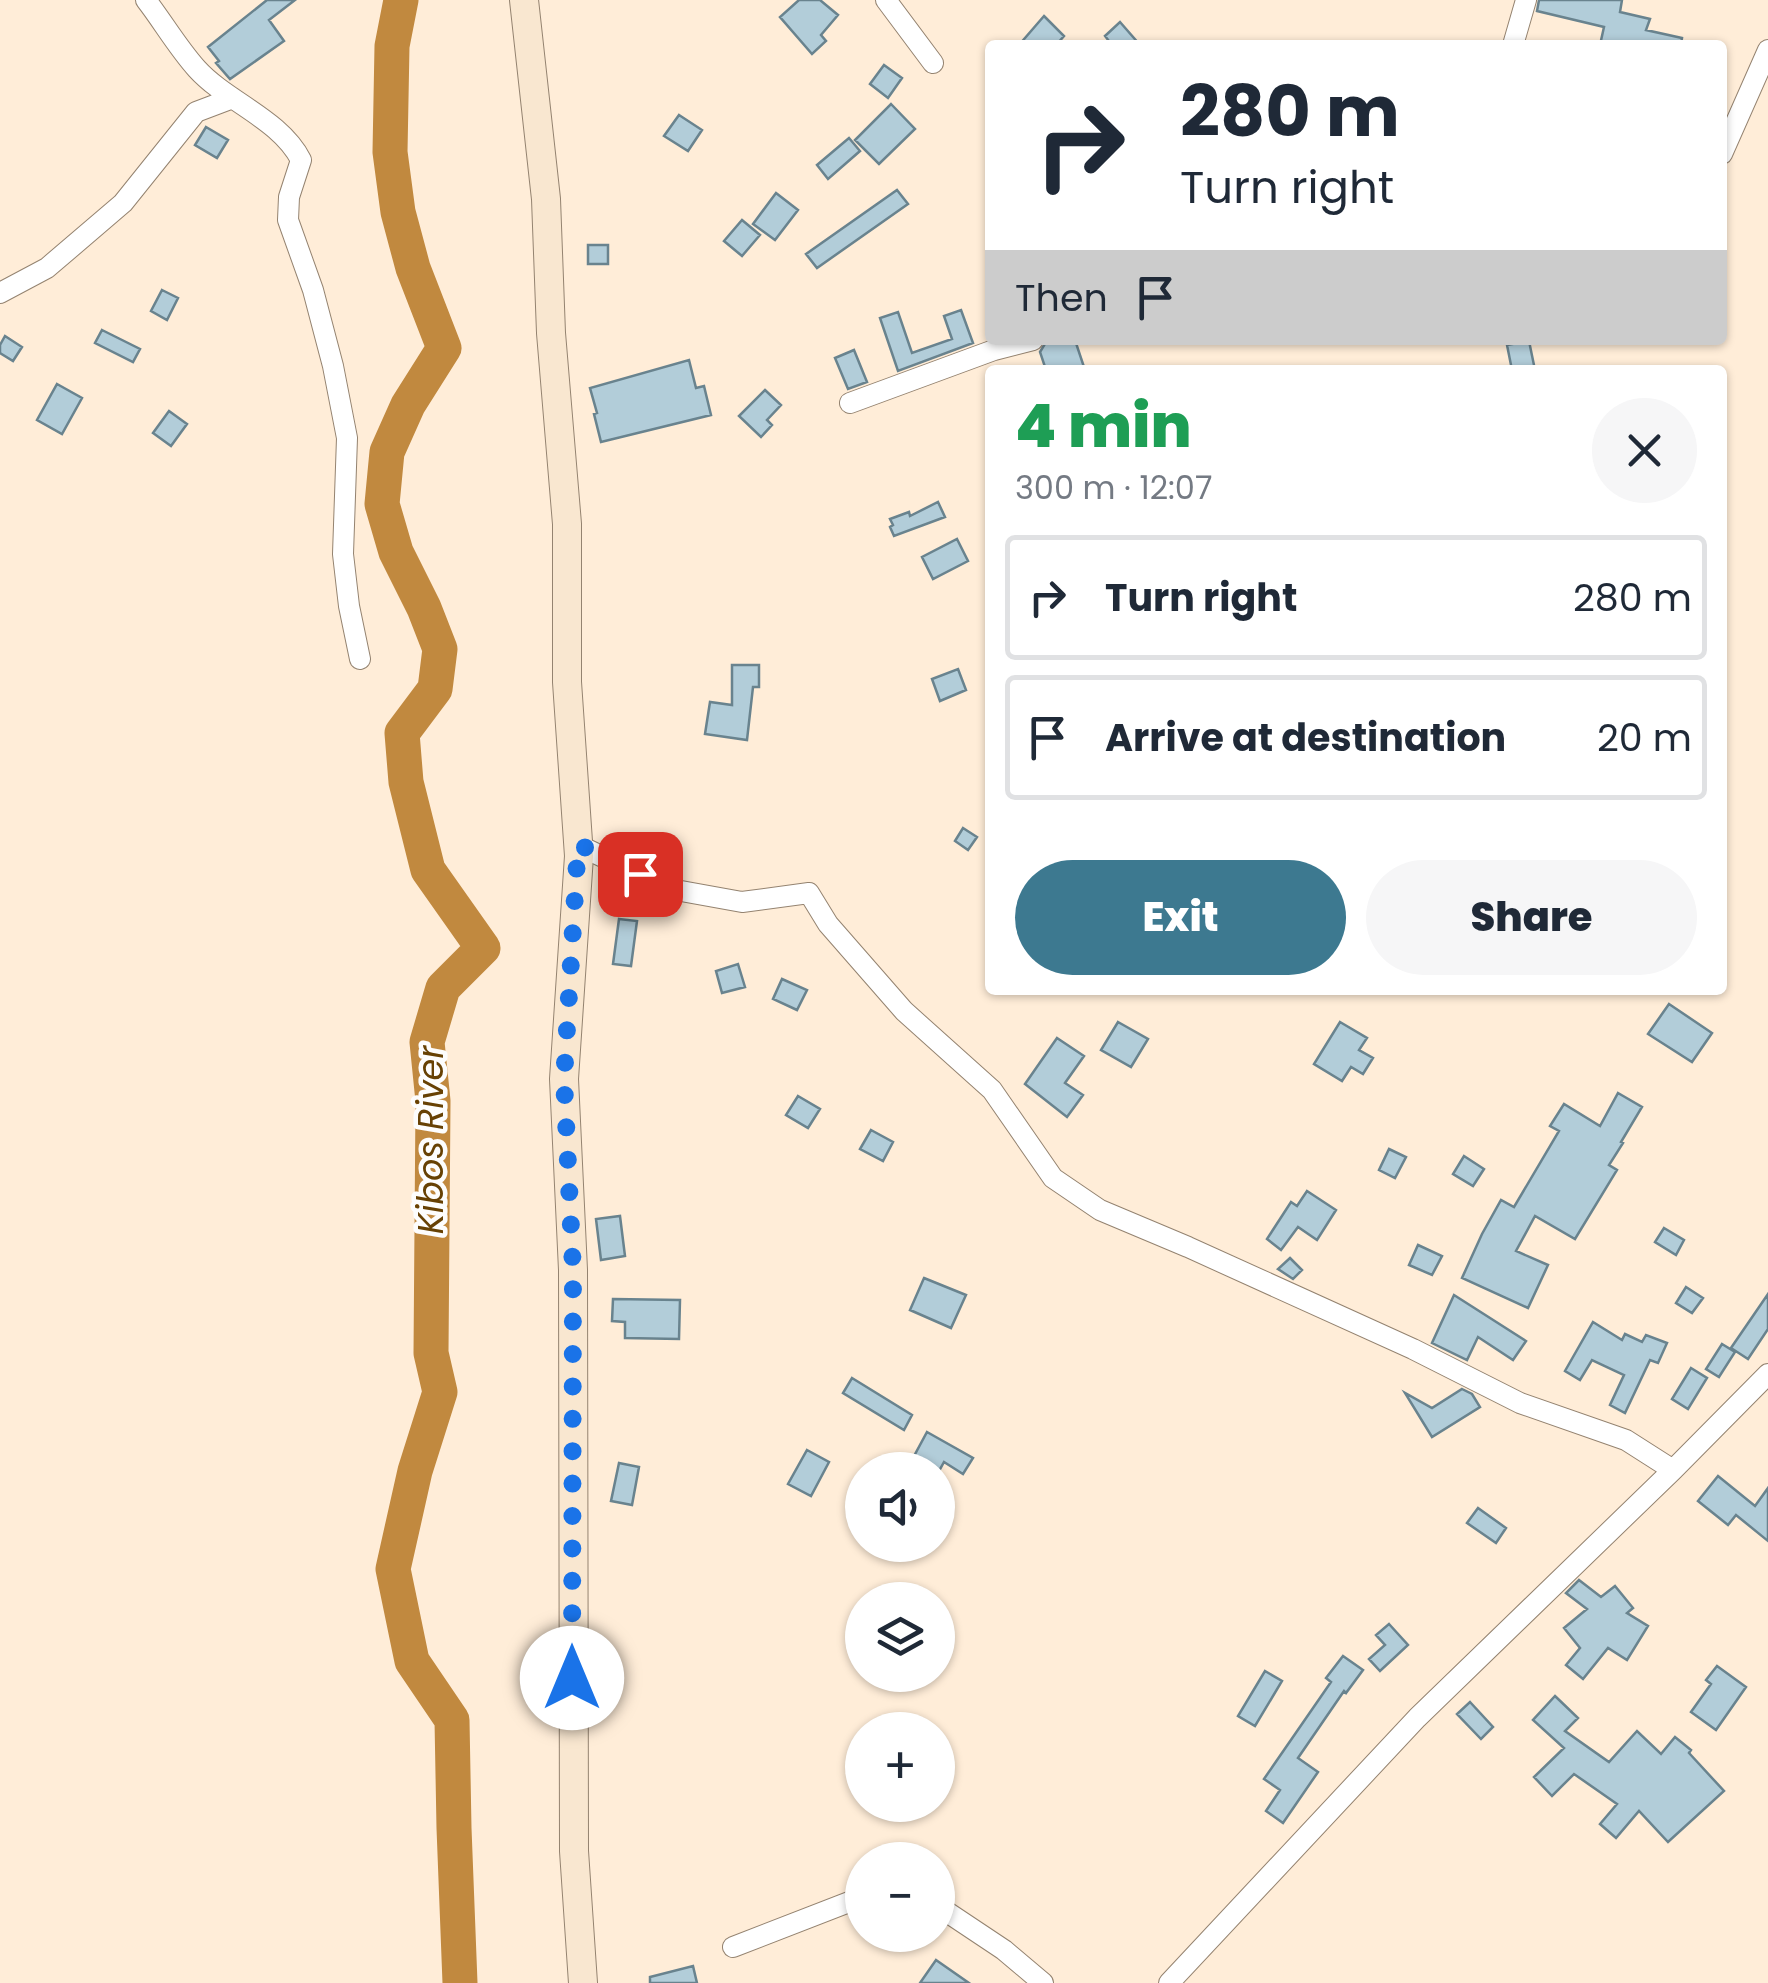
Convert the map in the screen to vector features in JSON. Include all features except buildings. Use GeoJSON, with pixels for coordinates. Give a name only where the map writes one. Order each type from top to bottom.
{"type":"FeatureCollection","features":[{"type":"Feature","properties":{"kind":"main road"},"geometry":{"type":"LineString","coordinates":[[524,0],[546,199],[551,333],[566,524],[568,682],[578,844],[564,1079],[573,1270],[574,1851],[583,1983]]}},
{"type":"Feature","properties":{"kind":"street"},"geometry":{"type":"LineString","coordinates":[[146,0],[198,70],[278,131],[301,160],[292,181],[288,220],[313,290],[347,438],[344,554],[360,659]]}},
{"type":"Feature","properties":{"kind":"street"},"geometry":{"type":"LineString","coordinates":[[886,0],[933,63]]}},
{"type":"Feature","properties":{"kind":"street"},"geometry":{"type":"LineString","coordinates":[[1514,40],[1526,0]]}},
{"type":"Feature","properties":{"kind":"street"},"geometry":{"type":"LineString","coordinates":[[1727,143],[1768,50]]}},
{"type":"Feature","properties":{"kind":"street"},"geometry":{"type":"LineString","coordinates":[[0,293],[47,268],[124,203],[196,112],[233,98]]}},
{"type":"Feature","properties":{"kind":"street"},"geometry":{"type":"LineString","coordinates":[[850,403],[1014,345]]}},
{"type":"Feature","properties":{"kind":"street"},"geometry":{"type":"LineString","coordinates":[[578,844],[670,890],[742,902],[810,893],[828,924],[904,1011],[992,1090],[1053,1178],[1100,1210],[1395,1341],[1520,1403],[1626,1440],[1673,1470]]}},
{"type":"Feature","properties":{"kind":"street"},"geometry":{"type":"LineString","coordinates":[[1169,1983],[1417,1718],[1768,1374]]}},
{"type":"Feature","properties":{"kind":"street"},"geometry":{"type":"LineString","coordinates":[[733,1947],[845,1903]]}},
{"type":"Feature","properties":{"kind":"street"},"geometry":{"type":"LineString","coordinates":[[955,1917],[1044,1983]]}},
{"type":"Feature","properties":{"kind":"waterway","name":"Kibos River"},"geometry":{"type":"LineString","coordinates":[[401,0],[392,46],[390,152],[398,212],[413,268],[444,348],[408,405],[387,452],[382,504],[396,552],[440,649],[435,689],[402,733],[406,782],[428,870],[483,948],[443,988],[427,1042],[433,1101],[431,1353],[440,1392],[415,1471],[393,1569],[412,1661],[452,1720],[460,1983]]}},
{"type":"Feature","properties":{"kind":"route"},"geometry":{"type":"LineString","coordinates":[[572,1678],[573,1270],[564,1079],[578,844],[640,874]]}}]}
